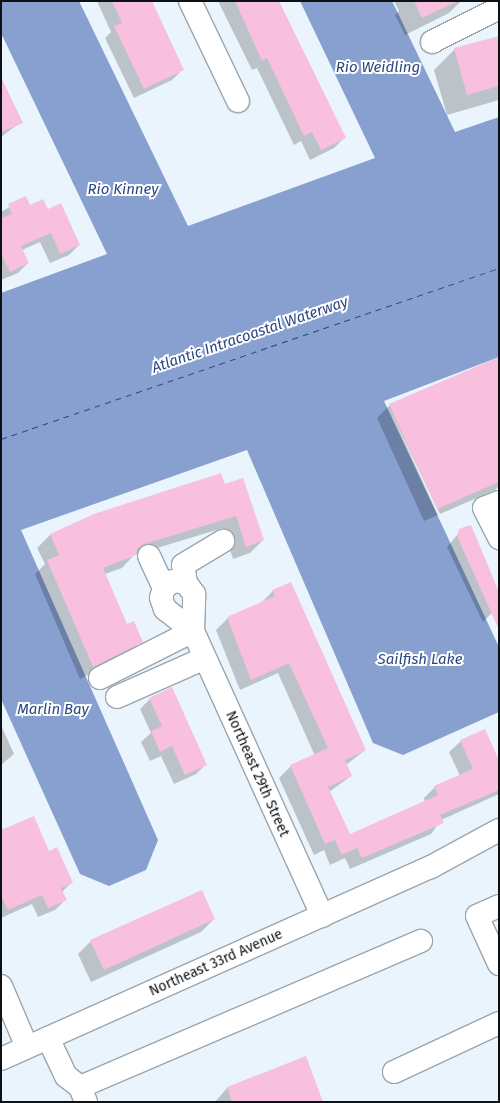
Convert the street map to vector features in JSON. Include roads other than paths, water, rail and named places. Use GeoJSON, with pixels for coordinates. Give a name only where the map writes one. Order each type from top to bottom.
{"type":"FeatureCollection","features":[{"type":"Feature","properties":{"kind":"street"},"geometry":{"type":"LineString","coordinates":[[190,1],[238,101]]}},
{"type":"Feature","properties":{"kind":"street"},"geometry":{"type":"LineString","coordinates":[[432,42],[499,8]]}},
{"type":"Feature","properties":{"kind":"street"},"geometry":{"type":"LineString","coordinates":[[499,502],[484,508],[499,538]]}},
{"type":"Feature","properties":{"kind":"street"},"geometry":{"type":"LineString","coordinates":[[193,632],[194,594],[186,583],[183,565],[223,541]]}},
{"type":"Feature","properties":{"kind":"street"},"geometry":{"type":"LineString","coordinates":[[149,556],[164,588]]}},
{"type":"Feature","properties":{"kind":"street"},"geometry":{"type":"LineString","coordinates":[[186,583],[173,581],[164,588],[161,598],[165,609],[193,632]]}},
{"type":"Feature","properties":{"kind":"street"},"geometry":{"type":"LineString","coordinates":[[100,678],[193,632]]}},
{"type":"Feature","properties":{"kind":"street","name":"Northeast 29th Street"},"geometry":{"type":"LineString","coordinates":[[193,632],[322,916]]}},
{"type":"Feature","properties":{"kind":"street"},"geometry":{"type":"LineString","coordinates":[[117,697],[205,658]]}},
{"type":"Feature","properties":{"kind":"street","name":"Northeast 33rd Avenue"},"geometry":{"type":"LineString","coordinates":[[1,1059],[432,867],[499,830]]}},
{"type":"Feature","properties":{"kind":"street","name":"Northeast 33rd Avenue"},"geometry":{"type":"LineString","coordinates":[[432,867],[499,845]]}},
{"type":"Feature","properties":{"kind":"street"},"geometry":{"type":"LineString","coordinates":[[499,906],[477,916],[499,964]]}},
{"type":"Feature","properties":{"kind":"street"},"geometry":{"type":"LineString","coordinates":[[48,1038],[66,1076],[83,1094],[421,941]]}},
{"type":"Feature","properties":{"kind":"street"},"geometry":{"type":"LineString","coordinates":[[1,986],[27,1047]]}},
{"type":"Feature","properties":{"kind":"street"},"geometry":{"type":"LineString","coordinates":[[394,1072],[499,1023]]}},
{"type":"Feature","properties":{"kind":"water"},"geometry":{"type":"Polygon","coordinates":[[[1,1],[79,1],[188,226],[375,158],[300,1],[392,1],[455,132],[499,117],[499,357],[384,401],[499,647],[499,712],[403,755],[373,743],[247,450],[21,530],[158,840],[146,870],[109,886],[80,874],[1,699],[1,293],[107,254],[1,33],[1,1]]]}},
{"type":"Feature","properties":{"kind":"water label","name":"Rio Weidling"},"geometry":{"type":"Point","coordinates":[378,68]}},
{"type":"Feature","properties":{"kind":"water label","name":"Rio Kinney"},"geometry":{"type":"Point","coordinates":[123,190]}},
{"type":"Feature","properties":{"kind":"water label","name":"Atlantic Intracoastal Waterway"},"geometry":{"type":"Point","coordinates":[250,335]}},
{"type":"Feature","properties":{"kind":"water label","name":"Sailfish Lake"},"geometry":{"type":"Point","coordinates":[420,660]}},
{"type":"Feature","properties":{"kind":"water label","name":"Marlin Bay"},"geometry":{"type":"Point","coordinates":[53,710]}}]}
